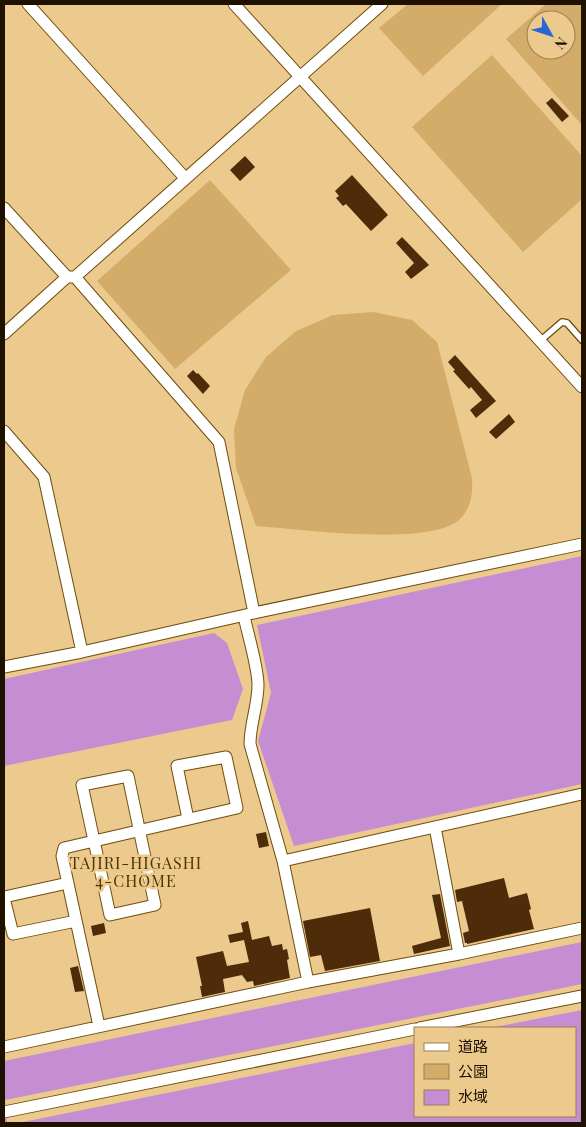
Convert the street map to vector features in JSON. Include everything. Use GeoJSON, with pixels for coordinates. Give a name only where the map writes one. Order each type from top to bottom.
{"type":"FeatureCollection","features":[{"type":"Feature","properties":{"kind":"street"},"geometry":{"type":"LineString","coordinates":[[28,4],[185,178]]}},
{"type":"Feature","properties":{"kind":"street"},"geometry":{"type":"LineString","coordinates":[[234,4],[582,387]]}},
{"type":"Feature","properties":{"kind":"street"},"geometry":{"type":"LineString","coordinates":[[4,334],[185,178],[382,4]]}},
{"type":"Feature","properties":{"kind":"street"},"geometry":{"type":"LineString","coordinates":[[4,208],[71,277],[219,442],[249,614],[258,682],[258,696],[250,744],[283,860],[308,982]]}},
{"type":"Feature","properties":{"kind":"street"},"geometry":{"type":"LineString","coordinates":[[4,431],[44,477],[82,652]]}},
{"type":"Feature","properties":{"kind":"street"},"geometry":{"type":"LineString","coordinates":[[4,668],[582,544]]}},
{"type":"Feature","properties":{"kind":"street"},"geometry":{"type":"LineString","coordinates":[[99,1026],[62,856],[64,848],[237,808],[226,757],[177,766],[188,819]]}},
{"type":"Feature","properties":{"kind":"street"},"geometry":{"type":"LineString","coordinates":[[128,776],[139,831],[155,905],[110,915],[82,785],[128,776]]}},
{"type":"Feature","properties":{"kind":"street"},"geometry":{"type":"LineString","coordinates":[[283,860],[582,794]]}},
{"type":"Feature","properties":{"kind":"street"},"geometry":{"type":"LineString","coordinates":[[435,827],[459,954]]}},
{"type":"Feature","properties":{"kind":"street"},"geometry":{"type":"LineString","coordinates":[[68,883],[4,898],[13,934],[76,921]]}},
{"type":"Feature","properties":{"kind":"street"},"geometry":{"type":"LineString","coordinates":[[4,1047],[308,982],[459,954],[582,928]]}},
{"type":"Feature","properties":{"kind":"street"},"geometry":{"type":"LineString","coordinates":[[425,1027],[582,996]]}},
{"type":"Feature","properties":{"kind":"street"},"geometry":{"type":"LineString","coordinates":[[4,1112],[414,1029]]}},
{"type":"Feature","properties":{"kind":"lane"},"geometry":{"type":"LineString","coordinates":[[540,341],[562,322],[567,323],[582,340]]}},
{"type":"Feature","properties":{"kind":"green space"},"geometry":{"type":"Polygon","coordinates":[[[408,4],[502,4],[423,76],[379,28],[408,4]]]}},
{"type":"Feature","properties":{"kind":"green space"},"geometry":{"type":"Polygon","coordinates":[[[546,4],[582,4],[582,125],[506,39],[526,22],[526,60],[576,60],[576,10],[539,10],[546,4]]]}},
{"type":"Feature","properties":{"kind":"green space"},"geometry":{"type":"Polygon","coordinates":[[[492,55],[582,156],[582,199],[523,252],[412,127],[492,55]]]}},
{"type":"Feature","properties":{"kind":"green space"},"geometry":{"type":"Polygon","coordinates":[[[210,180],[291,270],[175,369],[97,281],[210,180]]]}},
{"type":"Feature","properties":{"kind":"green space"},"geometry":{"type":"Polygon","coordinates":[[[373,312],[412,320],[437,342],[472,478],[469,506],[459,520],[443,528],[420,533],[392,535],[331,533],[256,526],[236,468],[234,429],[245,390],[266,357],[296,331],[333,315],[373,312]]]}},
{"type":"Feature","properties":{"kind":"water"},"geometry":{"type":"Polygon","coordinates":[[[582,556],[582,784],[294,846],[258,741],[271,693],[257,625],[582,556]]]}},
{"type":"Feature","properties":{"kind":"water"},"geometry":{"type":"Polygon","coordinates":[[[214,633],[227,643],[243,689],[232,720],[4,766],[4,679],[214,633]]]}},
{"type":"Feature","properties":{"kind":"water"},"geometry":{"type":"Polygon","coordinates":[[[582,942],[582,984],[5,1100],[7,1123],[4,1123],[4,1061],[582,942]]]}},
{"type":"Feature","properties":{"kind":"water"},"geometry":{"type":"Polygon","coordinates":[[[582,1010],[582,1123],[18,1123],[414,1043],[414,1117],[576,1117],[576,1027],[495,1027],[582,1010]]]}},
{"type":"Feature","properties":{"kind":"building"},"geometry":{"type":"Polygon","coordinates":[[[552,98],[569,116],[562,122],[546,103],[552,98]]]}},
{"type":"Feature","properties":{"kind":"building"},"geometry":{"type":"Polygon","coordinates":[[[245,156],[255,167],[240,181],[230,170],[245,156]]]}},
{"type":"Feature","properties":{"kind":"building"},"geometry":{"type":"Polygon","coordinates":[[[352,175],[388,215],[371,231],[346,204],[343,206],[336,198],[339,196],[335,191],[352,175]]]}},
{"type":"Feature","properties":{"kind":"building"},"geometry":{"type":"Polygon","coordinates":[[[402,237],[429,265],[411,279],[405,272],[414,263],[396,243],[402,237]]]}},
{"type":"Feature","properties":{"kind":"building"},"geometry":{"type":"Polygon","coordinates":[[[455,355],[496,401],[476,418],[470,410],[482,400],[453,371],[455,370],[448,362],[455,355]]]}},
{"type":"Feature","properties":{"kind":"building"},"geometry":{"type":"Polygon","coordinates":[[[193,370],[210,386],[203,394],[187,376],[193,370]]]}},
{"type":"Feature","properties":{"kind":"building"},"geometry":{"type":"Polygon","coordinates":[[[509,414],[515,422],[496,439],[489,432],[509,414]]]}},
{"type":"Feature","properties":{"kind":"building"},"geometry":{"type":"Polygon","coordinates":[[[266,832],[269,846],[259,848],[256,834],[266,832]]]}},
{"type":"Feature","properties":{"kind":"building"},"geometry":{"type":"Polygon","coordinates":[[[504,878],[509,898],[527,893],[534,929],[465,943],[463,933],[469,931],[462,901],[457,902],[455,890],[504,878]]]}},
{"type":"Feature","properties":{"kind":"building"},"geometry":{"type":"Polygon","coordinates":[[[440,894],[450,946],[414,954],[412,946],[441,938],[432,895],[440,894]]]}},
{"type":"Feature","properties":{"kind":"building"},"geometry":{"type":"Polygon","coordinates":[[[370,908],[380,961],[325,971],[321,955],[310,957],[303,921],[370,908]]]}},
{"type":"Feature","properties":{"kind":"building"},"geometry":{"type":"Polygon","coordinates":[[[248,921],[252,940],[269,936],[272,946],[282,944],[283,950],[287,949],[290,978],[254,986],[253,981],[247,982],[242,975],[223,979],[225,992],[202,997],[200,986],[202,986],[196,957],[223,951],[227,966],[249,962],[244,940],[230,943],[228,935],[243,932],[241,923],[248,921]]]}},
{"type":"Feature","properties":{"kind":"building"},"geometry":{"type":"Polygon","coordinates":[[[104,923],[106,933],[93,936],[91,926],[104,923]]]}},
{"type":"Feature","properties":{"kind":"building"},"geometry":{"type":"Polygon","coordinates":[[[78,966],[84,991],[75,992],[70,968],[78,966]]]}},
{"type":"Feature","properties":{"kind":"district","name":"TAJIRI-HIGASHI 4-CHOME"},"geometry":{"type":"Point","coordinates":[136,872]}}]}
